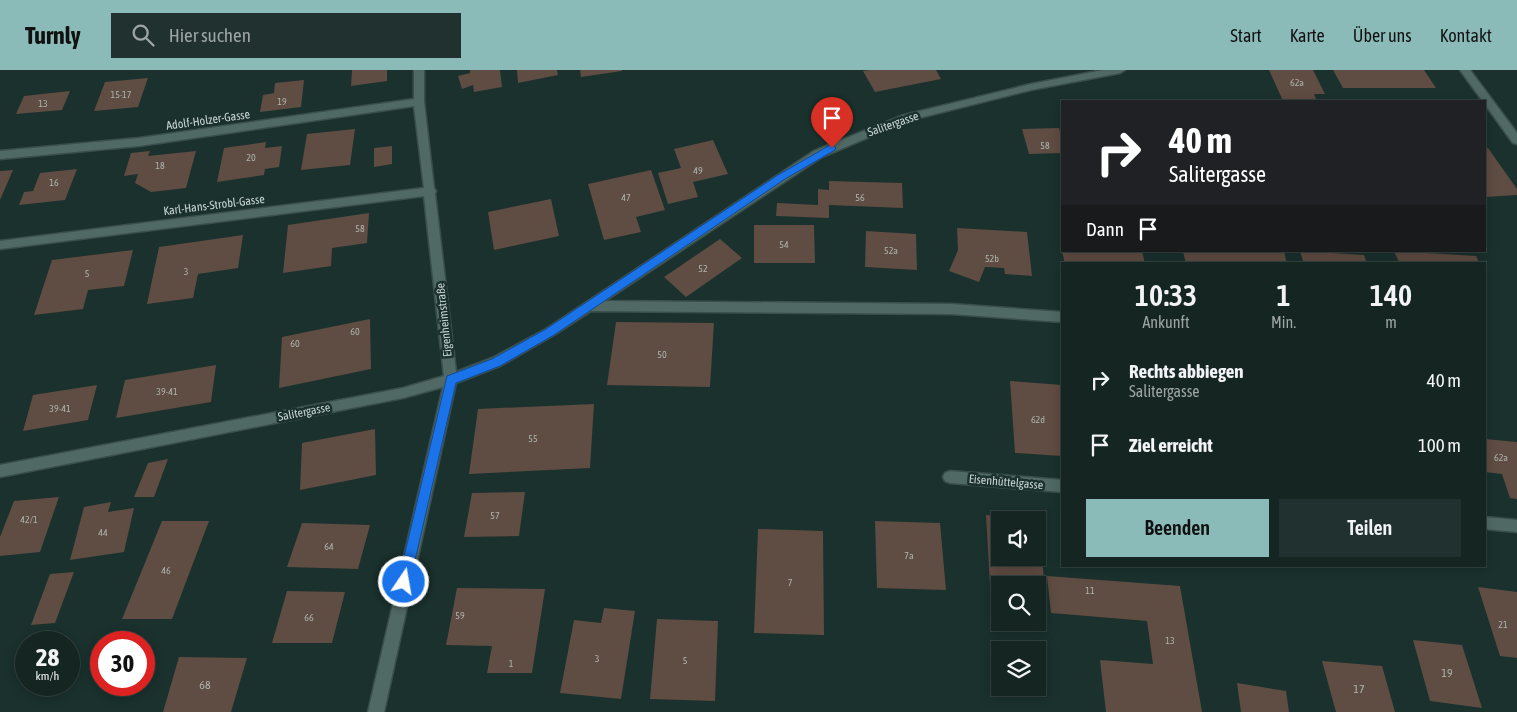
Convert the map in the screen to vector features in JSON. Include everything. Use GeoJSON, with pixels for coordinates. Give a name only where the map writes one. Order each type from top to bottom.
{"type":"FeatureCollection","features":[{"type":"Feature","properties":{"kind":"street","name":"Eigenheimstraße"},"geometry":{"type":"LineString","coordinates":[[376,712],[451,380],[431,191],[419,102],[419,70]]}},
{"type":"Feature","properties":{"kind":"street","name":"Salitergasse"},"geometry":{"type":"LineString","coordinates":[[0,471],[404,393],[451,380],[496,362],[550,332],[818,154],[904,118],[957,104],[1120,70]]}},
{"type":"Feature","properties":{"kind":"street"},"geometry":{"type":"LineString","coordinates":[[1465,70],[1517,140]]}},
{"type":"Feature","properties":{"kind":"street","name":"Adolf-Holzer-Gasse"},"geometry":{"type":"LineString","coordinates":[[0,155],[139,142],[419,102]]}},
{"type":"Feature","properties":{"kind":"street","name":"Karl-Hans-Strobl-Gasse"},"geometry":{"type":"LineString","coordinates":[[0,245],[431,191]]}},
{"type":"Feature","properties":{"kind":"street"},"geometry":{"type":"LineString","coordinates":[[590,306],[951,309],[1061,317]]}},
{"type":"Feature","properties":{"kind":"street","name":"Eisenhüttelgasse"},"geometry":{"type":"LineString","coordinates":[[950,477],[1061,486]]}},
{"type":"Feature","properties":{"kind":"street"},"geometry":{"type":"LineString","coordinates":[[1486,523],[1517,526]]}},
{"type":"Feature","properties":{"kind":"building"},"geometry":{"type":"Polygon","coordinates":[[[352,70],[387,70],[387,81],[351,86],[352,70]]]}},
{"type":"Feature","properties":{"kind":"building"},"geometry":{"type":"Polygon","coordinates":[[[470,70],[500,70],[502,87],[474,92],[473,85],[462,89],[458,76],[470,73],[470,70]]]}},
{"type":"Feature","properties":{"kind":"building"},"geometry":{"type":"Polygon","coordinates":[[[517,70],[557,70],[558,75],[518,83],[517,70]]]}},
{"type":"Feature","properties":{"kind":"building"},"geometry":{"type":"Polygon","coordinates":[[[580,70],[622,70],[622,71],[581,77],[580,70]]]}},
{"type":"Feature","properties":{"kind":"building"},"geometry":{"type":"Polygon","coordinates":[[[936,70],[941,79],[875,92],[863,71],[936,70]]]}},
{"type":"Feature","properties":{"kind":"building"},"geometry":{"type":"Polygon","coordinates":[[[1269,70],[1313,70],[1325,94],[1314,94],[1317,100],[1283,100],[1269,70]]]}},
{"type":"Feature","properties":{"kind":"building"},"geometry":{"type":"Polygon","coordinates":[[[1333,70],[1424,70],[1436,88],[1343,88],[1333,70]]]}},
{"type":"Feature","properties":{"kind":"building"},"geometry":{"type":"Polygon","coordinates":[[[148,78],[138,107],[94,111],[105,82],[148,78]]]}},
{"type":"Feature","properties":{"kind":"building"},"geometry":{"type":"Polygon","coordinates":[[[304,80],[301,107],[260,112],[263,95],[274,93],[275,83],[304,80]]]}},
{"type":"Feature","properties":{"kind":"building"},"geometry":{"type":"Polygon","coordinates":[[[70,91],[62,110],[16,114],[24,96],[70,91]]]}},
{"type":"Feature","properties":{"kind":"building"},"geometry":{"type":"Polygon","coordinates":[[[1059,128],[1061,153],[1029,154],[1022,129],[1059,128]]]}},
{"type":"Feature","properties":{"kind":"building"},"geometry":{"type":"Polygon","coordinates":[[[355,129],[350,165],[301,170],[307,134],[355,129]]]}},
{"type":"Feature","properties":{"kind":"building"},"geometry":{"type":"Polygon","coordinates":[[[713,140],[728,174],[693,182],[698,197],[668,204],[658,173],[681,168],[674,149],[713,140]]]}},
{"type":"Feature","properties":{"kind":"building"},"geometry":{"type":"Polygon","coordinates":[[[266,142],[265,148],[282,146],[279,167],[265,169],[264,175],[217,182],[224,148],[266,142]]]}},
{"type":"Feature","properties":{"kind":"building"},"geometry":{"type":"Polygon","coordinates":[[[392,146],[392,164],[374,167],[374,148],[392,146]]]}},
{"type":"Feature","properties":{"kind":"building"},"geometry":{"type":"Polygon","coordinates":[[[1488,148],[1517,189],[1517,195],[1486,197],[1486,149],[1488,148]]]}},
{"type":"Feature","properties":{"kind":"building"},"geometry":{"type":"Polygon","coordinates":[[[150,151],[148,156],[196,151],[186,188],[151,192],[135,183],[138,174],[124,176],[131,153],[150,151]]]}},
{"type":"Feature","properties":{"kind":"building"},"geometry":{"type":"Polygon","coordinates":[[[77,169],[65,200],[19,205],[24,192],[33,191],[40,173],[77,169]]]}},
{"type":"Feature","properties":{"kind":"building"},"geometry":{"type":"Polygon","coordinates":[[[13,170],[0,200],[0,171],[13,170]]]}},
{"type":"Feature","properties":{"kind":"building"},"geometry":{"type":"Polygon","coordinates":[[[651,170],[665,210],[636,217],[641,232],[604,240],[588,184],[651,170]]]}},
{"type":"Feature","properties":{"kind":"building"},"geometry":{"type":"Polygon","coordinates":[[[829,181],[902,183],[903,208],[829,205],[829,218],[776,216],[777,203],[818,205],[818,189],[829,190],[829,181]]]}},
{"type":"Feature","properties":{"kind":"building"},"geometry":{"type":"Polygon","coordinates":[[[551,199],[559,236],[494,250],[488,212],[551,199]]]}},
{"type":"Feature","properties":{"kind":"building"},"geometry":{"type":"Polygon","coordinates":[[[369,213],[367,243],[332,248],[331,266],[283,273],[288,225],[369,213]]]}},
{"type":"Feature","properties":{"kind":"building"},"geometry":{"type":"Polygon","coordinates":[[[754,225],[814,225],[815,263],[754,263],[754,225]]]}},
{"type":"Feature","properties":{"kind":"building"},"geometry":{"type":"Polygon","coordinates":[[[957,228],[1027,232],[1032,276],[1005,274],[1004,268],[985,267],[979,282],[949,271],[958,250],[957,228]]]}},
{"type":"Feature","properties":{"kind":"building"},"geometry":{"type":"Polygon","coordinates":[[[866,231],[916,234],[917,270],[865,267],[866,231]]]}},
{"type":"Feature","properties":{"kind":"building"},"geometry":{"type":"Polygon","coordinates":[[[243,235],[238,268],[198,274],[193,298],[147,304],[159,247],[243,235]]]}},
{"type":"Feature","properties":{"kind":"building"},"geometry":{"type":"Polygon","coordinates":[[[720,239],[742,258],[686,297],[664,277],[720,239]]]}},
{"type":"Feature","properties":{"kind":"building"},"geometry":{"type":"Polygon","coordinates":[[[133,250],[124,286],[88,290],[83,309],[34,315],[52,260],[133,250]]]}},
{"type":"Feature","properties":{"kind":"building"},"geometry":{"type":"Polygon","coordinates":[[[1062,252],[1142,252],[1145,262],[1065,262],[1062,252]]]}},
{"type":"Feature","properties":{"kind":"building"},"geometry":{"type":"Polygon","coordinates":[[[1183,252],[1284,252],[1287,262],[1186,262],[1183,252]]]}},
{"type":"Feature","properties":{"kind":"building"},"geometry":{"type":"Polygon","coordinates":[[[1300,252],[1364,255],[1366,262],[1303,262],[1300,252]]]}},
{"type":"Feature","properties":{"kind":"building"},"geometry":{"type":"Polygon","coordinates":[[[1394,252],[1476,256],[1479,262],[1399,262],[1394,252]]]}},
{"type":"Feature","properties":{"kind":"building"},"geometry":{"type":"Polygon","coordinates":[[[370,319],[371,369],[279,388],[282,337],[370,319]]]}},
{"type":"Feature","properties":{"kind":"building"},"geometry":{"type":"Polygon","coordinates":[[[616,322],[714,323],[710,387],[607,385],[616,322]]]}},
{"type":"Feature","properties":{"kind":"building"},"geometry":{"type":"Polygon","coordinates":[[[216,365],[211,402],[116,418],[125,380],[216,365]]]}},
{"type":"Feature","properties":{"kind":"building"},"geometry":{"type":"Polygon","coordinates":[[[1010,381],[1061,385],[1061,456],[1015,453],[1010,381]]]}},
{"type":"Feature","properties":{"kind":"building"},"geometry":{"type":"Polygon","coordinates":[[[97,385],[88,420],[23,431],[33,395],[97,385]]]}},
{"type":"Feature","properties":{"kind":"building"},"geometry":{"type":"Polygon","coordinates":[[[594,404],[590,468],[469,474],[478,409],[594,404]]]}},
{"type":"Feature","properties":{"kind":"building"},"geometry":{"type":"Polygon","coordinates":[[[375,429],[376,475],[300,490],[302,443],[375,429]]]}},
{"type":"Feature","properties":{"kind":"building"},"geometry":{"type":"Polygon","coordinates":[[[1486,439],[1517,442],[1517,499],[1510,498],[1502,474],[1486,472],[1486,439]]]}},
{"type":"Feature","properties":{"kind":"building"},"geometry":{"type":"Polygon","coordinates":[[[168,459],[154,497],[134,497],[148,463],[168,459]]]}},
{"type":"Feature","properties":{"kind":"building"},"geometry":{"type":"Polygon","coordinates":[[[525,492],[519,536],[464,537],[472,493],[525,492]]]}},
{"type":"Feature","properties":{"kind":"building"},"geometry":{"type":"Polygon","coordinates":[[[59,497],[40,552],[0,556],[0,537],[14,501],[59,497]]]}},
{"type":"Feature","properties":{"kind":"building"},"geometry":{"type":"Polygon","coordinates":[[[111,502],[108,512],[134,508],[124,552],[70,560],[84,507],[111,502]]]}},
{"type":"Feature","properties":{"kind":"building"},"geometry":{"type":"Polygon","coordinates":[[[986,515],[991,515],[991,566],[1043,566],[1044,576],[991,576],[990,585],[986,515]]]}},
{"type":"Feature","properties":{"kind":"building"},"geometry":{"type":"Polygon","coordinates":[[[162,521],[209,521],[172,619],[122,619],[162,521]]]}},
{"type":"Feature","properties":{"kind":"building"},"geometry":{"type":"Polygon","coordinates":[[[875,521],[940,523],[946,590],[877,588],[875,521]]]}},
{"type":"Feature","properties":{"kind":"building"},"geometry":{"type":"Polygon","coordinates":[[[302,523],[370,525],[358,569],[287,567],[302,523]]]}},
{"type":"Feature","properties":{"kind":"building"},"geometry":{"type":"Polygon","coordinates":[[[758,529],[823,531],[824,635],[754,633],[758,529]]]}},
{"type":"Feature","properties":{"kind":"building"},"geometry":{"type":"Polygon","coordinates":[[[74,572],[55,623],[31,625],[50,574],[74,572]]]}},
{"type":"Feature","properties":{"kind":"building"},"geometry":{"type":"Polygon","coordinates":[[[1047,576],[1180,586],[1202,712],[1106,712],[1100,660],[1153,664],[1147,621],[1051,613],[1047,576]]]}},
{"type":"Feature","properties":{"kind":"building"},"geometry":{"type":"Polygon","coordinates":[[[1478,587],[1517,592],[1517,658],[1500,656],[1478,587]]]}},
{"type":"Feature","properties":{"kind":"building"},"geometry":{"type":"Polygon","coordinates":[[[457,588],[545,589],[532,673],[487,673],[492,646],[446,645],[457,588]]]}},
{"type":"Feature","properties":{"kind":"building"},"geometry":{"type":"Polygon","coordinates":[[[287,591],[345,592],[332,643],[272,643],[287,591]]]}},
{"type":"Feature","properties":{"kind":"building"},"geometry":{"type":"Polygon","coordinates":[[[604,608],[635,611],[621,699],[560,693],[574,620],[601,623],[604,608]]]}},
{"type":"Feature","properties":{"kind":"building"},"geometry":{"type":"Polygon","coordinates":[[[657,619],[718,621],[715,701],[650,699],[657,619]]]}},
{"type":"Feature","properties":{"kind":"building"},"geometry":{"type":"Polygon","coordinates":[[[1413,640],[1462,645],[1482,708],[1430,701],[1413,640]]]}},
{"type":"Feature","properties":{"kind":"building"},"geometry":{"type":"Polygon","coordinates":[[[179,657],[247,658],[231,712],[163,712],[179,657]]]}},
{"type":"Feature","properties":{"kind":"building"},"geometry":{"type":"Polygon","coordinates":[[[1322,661],[1382,666],[1395,712],[1336,712],[1322,661]]]}},
{"type":"Feature","properties":{"kind":"building"},"geometry":{"type":"Polygon","coordinates":[[[1237,683],[1286,691],[1289,712],[1241,712],[1237,683]]]}},
{"type":"Feature","properties":{"kind":"route"},"geometry":{"type":"LineString","coordinates":[[404,582],[451,380],[496,362],[550,332],[781,177],[818,154],[832,148]]}}]}
